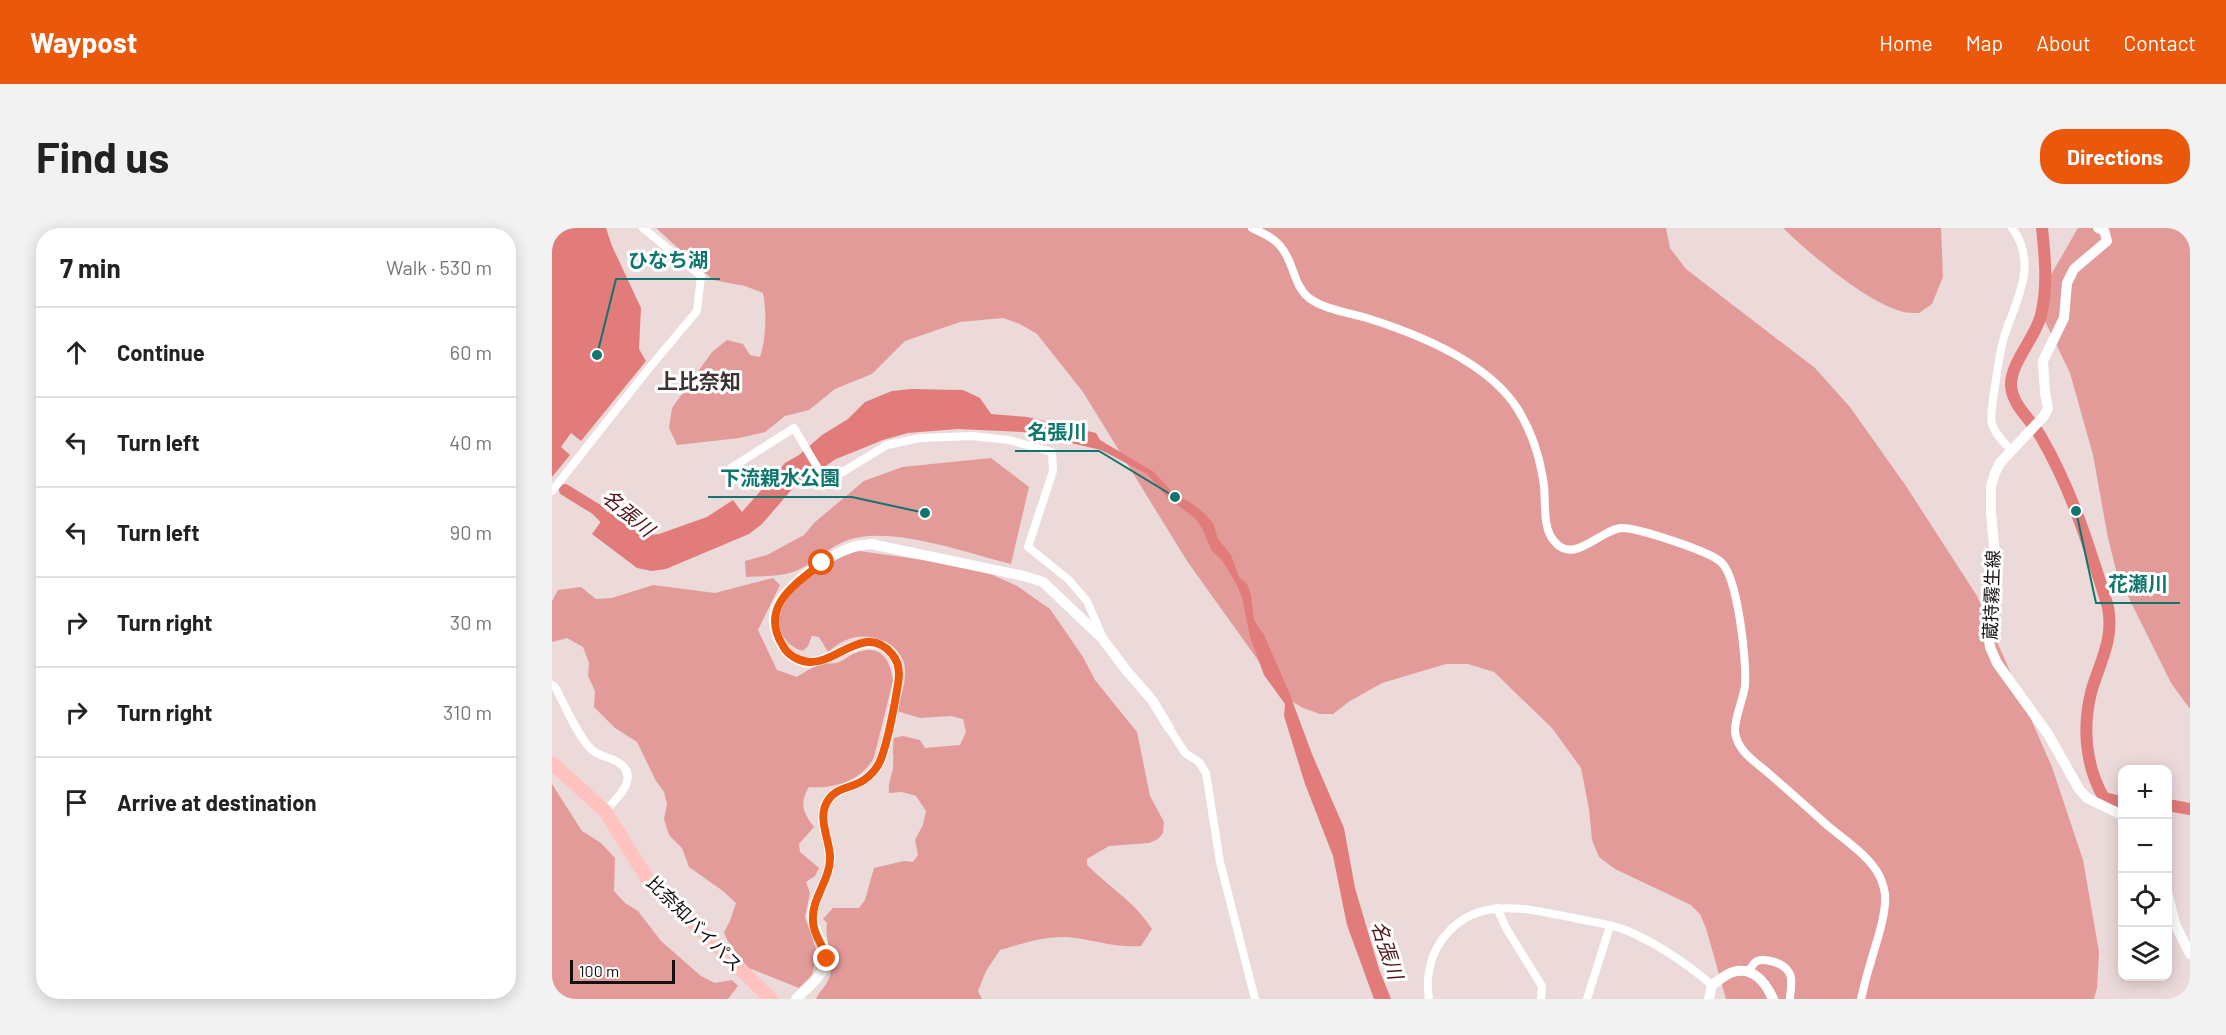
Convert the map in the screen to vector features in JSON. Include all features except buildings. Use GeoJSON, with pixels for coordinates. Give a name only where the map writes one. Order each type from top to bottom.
{"type":"FeatureCollection","features":[{"type":"Feature","properties":{"kind":"highway","name":"比奈知バイパス"},"geometry":{"type":"LineString","coordinates":[[552,763],[605,811],[647,878],[771,999]]}},
{"type":"Feature","properties":{"kind":"street"},"geometry":{"type":"LineString","coordinates":[[552,491],[697,311],[701,276],[643,228]]}},
{"type":"Feature","properties":{"kind":"street"},"geometry":{"type":"LineString","coordinates":[[1252,228],[1269,236],[1282,248],[1298,284],[1308,297],[1323,305],[1394,327],[1423,340],[1481,371],[1499,387],[1515,405],[1533,439],[1544,482],[1547,526],[1552,539],[1558,546],[1578,548],[1609,530],[1629,528],[1700,550],[1721,562],[1729,572],[1734,587],[1745,673],[1743,698],[1735,730],[1738,743],[1755,762],[1864,856],[1880,877],[1886,901],[1861,999]]}},
{"type":"Feature","properties":{"kind":"street"},"geometry":{"type":"LineString","coordinates":[[2011,450],[1992,423],[1993,401],[2003,339],[2023,282],[2024,252],[2012,228]]}},
{"type":"Feature","properties":{"kind":"street","name":"蔵持霧生線"},"geometry":{"type":"LineString","coordinates":[[2098,228],[2104,230],[2107,241],[2070,274],[2064,318],[2043,361],[2044,393],[2048,408],[2044,416],[2011,450],[1995,473],[1991,486],[1996,567],[1988,633],[1990,647],[1997,663],[2048,734],[2079,789],[2087,798],[2118,813]]}},
{"type":"Feature","properties":{"kind":"street"},"geometry":{"type":"LineString","coordinates":[[731,468],[794,428],[826,482],[887,445],[920,438],[972,436],[1010,440],[1052,452],[1053,471],[1028,547],[1068,579],[1087,601],[1102,638]]}},
{"type":"Feature","properties":{"kind":"street"},"geometry":{"type":"LineString","coordinates":[[796,999],[819,976],[827,959],[812,920],[813,909],[828,874],[830,856],[824,820],[825,807],[837,791],[852,787],[868,777],[881,759],[899,669],[896,658],[888,648],[867,642],[856,644],[826,659],[814,662],[807,662],[792,656],[781,643],[774,622],[776,609],[782,598],[798,582],[838,553],[855,546],[871,544],[1024,576],[1042,582],[1102,638],[1152,700],[1185,753],[1199,762],[1206,773],[1220,862],[1255,999]]}},
{"type":"Feature","properties":{"kind":"street"},"geometry":{"type":"LineString","coordinates":[[552,685],[590,748],[623,766],[626,771],[628,778],[623,794],[605,811]]}},
{"type":"Feature","properties":{"kind":"street"},"geometry":{"type":"LineString","coordinates":[[1497,908],[1506,928],[1542,986],[1541,999]]}},
{"type":"Feature","properties":{"kind":"street"},"geometry":{"type":"LineString","coordinates":[[1429,999],[1428,975],[1434,953],[1445,934],[1461,920],[1480,910],[1497,908],[1527,909],[1625,930],[1648,941],[1695,970],[1712,985]]}},
{"type":"Feature","properties":{"kind":"street"},"geometry":{"type":"LineString","coordinates":[[2172,912],[2175,924],[2190,954]]}},
{"type":"Feature","properties":{"kind":"street"},"geometry":{"type":"LineString","coordinates":[[1587,999],[1610,926]]}},
{"type":"Feature","properties":{"kind":"street"},"geometry":{"type":"LineString","coordinates":[[1748,972],[1756,962],[1762,960],[1782,965],[1789,971],[1791,978],[1790,999]]}},
{"type":"Feature","properties":{"kind":"street"},"geometry":{"type":"LineString","coordinates":[[1709,999],[1712,985],[1733,972],[1748,972],[1760,978],[1773,999]]}},
{"type":"Feature","properties":{"kind":"shaded area"},"geometry":{"type":"Polygon","coordinates":[[[552,228],[606,228],[641,308],[639,349],[646,361],[581,441],[571,433],[561,447],[570,455],[552,477],[552,228]]]}},
{"type":"Feature","properties":{"kind":"shaded area"},"geometry":{"type":"Polygon","coordinates":[[[656,228],[1666,228],[1670,248],[1686,269],[1815,368],[1850,407],[1906,486],[1977,596],[2052,767],[2083,860],[2099,952],[2097,988],[2094,999],[1726,999],[1700,914],[1691,905],[1615,869],[1599,857],[1592,840],[1581,768],[1552,728],[1494,672],[1468,664],[1446,664],[1382,683],[1350,701],[1333,714],[1320,714],[1288,699],[1187,561],[1083,392],[1037,334],[1020,324],[1003,318],[960,322],[905,341],[872,374],[835,389],[809,410],[785,416],[765,432],[739,438],[677,445],[669,428],[672,408],[712,352],[727,340],[743,344],[750,355],[760,357],[765,334],[765,308],[763,293],[745,286],[713,280],[656,228]]]}},
{"type":"Feature","properties":{"kind":"shaded area"},"geometry":{"type":"Polygon","coordinates":[[[1783,228],[1941,228],[1943,277],[1932,304],[1919,313],[1900,311],[1854,287],[1822,263],[1783,228]]]}},
{"type":"Feature","properties":{"kind":"shaded area"},"geometry":{"type":"Polygon","coordinates":[[[2078,228],[2190,228],[2190,709],[2171,683],[2117,574],[2093,455],[2070,373],[2044,319],[2042,303],[2052,273],[2078,228]]]}},
{"type":"Feature","properties":{"kind":"shaded area"},"geometry":{"type":"Polygon","coordinates":[[[963,390],[980,398],[991,414],[1027,417],[1096,433],[1100,440],[1154,472],[1173,493],[1193,504],[1213,523],[1218,539],[1231,555],[1239,577],[1247,584],[1251,595],[1254,620],[1264,635],[1289,692],[1312,754],[1344,828],[1355,888],[1379,969],[1391,999],[1374,999],[1347,925],[1333,856],[1305,784],[1284,716],[1285,704],[1264,675],[1250,637],[1242,597],[1236,583],[1221,559],[1212,551],[1195,518],[1168,498],[1147,474],[1101,450],[1023,432],[957,429],[908,433],[883,440],[836,459],[794,487],[762,524],[749,534],[666,569],[652,571],[637,568],[592,534],[613,505],[651,535],[707,517],[733,500],[742,512],[785,463],[848,419],[865,402],[892,391],[963,390]]]}},
{"type":"Feature","properties":{"kind":"shaded area"},"geometry":{"type":"Polygon","coordinates":[[[991,458],[1029,487],[1011,564],[929,542],[907,538],[866,536],[841,543],[794,572],[773,576],[746,577],[745,561],[767,555],[804,535],[815,522],[864,481],[902,467],[991,458]]]}},
{"type":"Feature","properties":{"kind":"shaded area"},"geometry":{"type":"Polygon","coordinates":[[[859,551],[966,566],[1017,586],[1050,609],[1083,657],[1095,680],[1137,732],[1150,796],[1164,822],[1163,833],[1158,839],[1149,843],[1109,846],[1087,859],[1087,865],[1130,903],[1152,929],[1141,946],[1056,937],[1000,950],[986,971],[978,991],[982,999],[816,999],[828,982],[831,968],[827,923],[823,919],[833,908],[859,908],[865,900],[874,868],[904,861],[913,862],[918,855],[915,840],[923,825],[926,811],[916,796],[902,792],[889,793],[893,769],[894,738],[903,736],[920,740],[925,748],[960,745],[966,732],[963,719],[951,716],[920,718],[897,711],[904,686],[905,666],[900,654],[890,644],[877,638],[863,636],[848,639],[828,652],[819,637],[812,636],[803,651],[793,647],[782,634],[780,620],[783,606],[803,581],[832,562],[859,551]]]}},
{"type":"Feature","properties":{"kind":"shaded area"},"geometry":{"type":"Polygon","coordinates":[[[773,578],[780,585],[758,630],[777,670],[797,677],[819,665],[838,662],[853,654],[869,650],[876,651],[886,659],[893,681],[874,757],[869,765],[855,778],[846,782],[828,787],[809,787],[804,798],[805,812],[814,827],[799,844],[800,852],[819,868],[815,876],[806,882],[810,893],[805,917],[817,952],[812,975],[799,988],[744,966],[724,932],[736,903],[689,867],[682,848],[669,835],[664,819],[667,804],[664,792],[656,781],[637,742],[615,728],[594,707],[595,691],[588,676],[589,663],[583,647],[567,638],[552,642],[552,601],[558,590],[581,587],[596,599],[612,598],[653,585],[715,593],[773,578]]]}},
{"type":"Feature","properties":{"kind":"shaded area"},"geometry":{"type":"Polygon","coordinates":[[[552,784],[582,831],[601,843],[615,858],[614,891],[625,903],[638,911],[661,941],[701,976],[715,983],[732,980],[738,986],[728,999],[552,999],[552,784]]]}},
{"type":"Feature","properties":{"kind":"waterway"},"geometry":{"type":"LineString","coordinates":[[2042,228],[2045,294],[2038,323],[2012,377],[2012,394],[2041,437],[2062,478],[2087,542],[2108,607],[2108,639],[2092,689],[2086,731],[2089,759],[2098,786],[2104,798],[2118,801]]}},
{"type":"Feature","properties":{"kind":"waterway","name":"名張川"},"geometry":{"type":"LineString","coordinates":[[565,490],[596,509],[615,528]]}},
{"type":"Feature","properties":{"kind":"waterway"},"geometry":{"type":"LineString","coordinates":[[2172,806],[2190,809]]}},
{"type":"Feature","properties":{"kind":"place","name":"ひなち湖"},"geometry":{"type":"Point","coordinates":[597,355]}},
{"type":"Feature","properties":{"kind":"place","name":"名張川"},"geometry":{"type":"Point","coordinates":[1175,497]}},
{"type":"Feature","properties":{"kind":"place","name":"花瀬川"},"geometry":{"type":"Point","coordinates":[2076,511]}},
{"type":"Feature","properties":{"kind":"place","name":"下流親水公園"},"geometry":{"type":"Point","coordinates":[925,513]}},
{"type":"Feature","properties":{"kind":"district","name":"上比奈知"},"geometry":{"type":"Point","coordinates":[699,382]}},
{"type":"Feature","properties":{"kind":"route"},"geometry":{"type":"LineString","coordinates":[[822,563],[798,582],[782,598],[776,609],[774,622],[781,643],[786,650],[801,660],[814,662],[826,659],[856,644],[867,642],[888,648],[896,658],[899,669],[881,759],[876,769],[861,782],[837,791],[825,807],[825,831],[830,856],[828,874],[813,909],[812,920],[827,959]]}}]}
